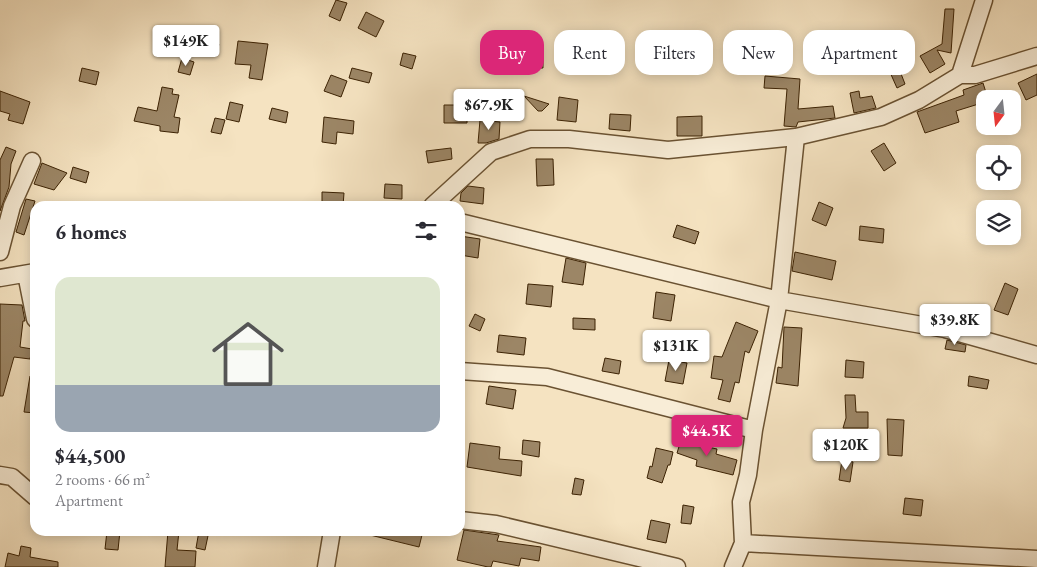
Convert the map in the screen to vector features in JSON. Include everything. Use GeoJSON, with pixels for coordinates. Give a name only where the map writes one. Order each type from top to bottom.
{"type":"FeatureCollection","features":[{"type":"Feature","properties":{"kind":"street"},"geometry":{"type":"LineString","coordinates":[[960,75],[984,0]]}},
{"type":"Feature","properties":{"kind":"street"},"geometry":{"type":"LineString","coordinates":[[437,201],[491,152],[530,139],[569,139],[668,150],[796,137],[881,117],[919,100],[960,75],[975,75],[1037,56]]}},
{"type":"Feature","properties":{"kind":"street"},"geometry":{"type":"LineString","coordinates":[[733,567],[742,543],[741,502],[748,475],[754,430],[778,300],[796,137]]}},
{"type":"Feature","properties":{"kind":"street"},"geometry":{"type":"LineString","coordinates":[[0,252],[12,206],[32,161]]}},
{"type":"Feature","properties":{"kind":"street"},"geometry":{"type":"LineString","coordinates":[[465,223],[778,300],[945,329],[1037,355]]}},
{"type":"Feature","properties":{"kind":"street"},"geometry":{"type":"LineString","coordinates":[[1,274],[30,273]]}},
{"type":"Feature","properties":{"kind":"street"},"geometry":{"type":"LineString","coordinates":[[465,371],[547,378],[754,430]]}},
{"type":"Feature","properties":{"kind":"street"},"geometry":{"type":"LineString","coordinates":[[0,475],[12,477],[30,493]]}},
{"type":"Feature","properties":{"kind":"street"},"geometry":{"type":"LineString","coordinates":[[465,521],[496,524],[677,567]]}},
{"type":"Feature","properties":{"kind":"street"},"geometry":{"type":"LineString","coordinates":[[326,567],[331,536]]}},
{"type":"Feature","properties":{"kind":"street"},"geometry":{"type":"LineString","coordinates":[[742,543],[1037,560]]}},
{"type":"Feature","properties":{"kind":"building"},"geometry":{"type":"Polygon","coordinates":[[[336,0],[347,3],[340,21],[329,16],[336,0]]]}},
{"type":"Feature","properties":{"kind":"building"},"geometry":{"type":"Polygon","coordinates":[[[945,9],[954,9],[951,53],[937,50],[945,64],[930,73],[920,56],[942,44],[945,9]]]}},
{"type":"Feature","properties":{"kind":"building"},"geometry":{"type":"Polygon","coordinates":[[[366,12],[384,21],[376,37],[358,28],[366,12]]]}},
{"type":"Feature","properties":{"kind":"building"},"geometry":{"type":"Polygon","coordinates":[[[202,40],[219,44],[217,53],[200,50],[202,40]]]}},
{"type":"Feature","properties":{"kind":"building"},"geometry":{"type":"Polygon","coordinates":[[[238,41],[268,44],[262,80],[249,78],[251,65],[235,64],[238,41]]]}},
{"type":"Feature","properties":{"kind":"building"},"geometry":{"type":"Polygon","coordinates":[[[403,53],[416,56],[412,69],[400,65],[403,53]]]}},
{"type":"Feature","properties":{"kind":"building"},"geometry":{"type":"Polygon","coordinates":[[[182,58],[194,62],[190,75],[178,72],[182,58]]]}},
{"type":"Feature","properties":{"kind":"building"},"geometry":{"type":"Polygon","coordinates":[[[82,68],[99,72],[96,85],[79,81],[82,68]]]}},
{"type":"Feature","properties":{"kind":"building"},"geometry":{"type":"Polygon","coordinates":[[[352,68],[372,73],[369,83],[349,78],[352,68]]]}},
{"type":"Feature","properties":{"kind":"building"},"geometry":{"type":"Polygon","coordinates":[[[1037,74],[1037,95],[1026,100],[1018,83],[1037,74]]]}},
{"type":"Feature","properties":{"kind":"building"},"geometry":{"type":"Polygon","coordinates":[[[331,75],[347,81],[341,97],[324,91],[331,75]]]}},
{"type":"Feature","properties":{"kind":"building"},"geometry":{"type":"Polygon","coordinates":[[[891,75],[902,75],[905,84],[897,88],[891,75]]]}},
{"type":"Feature","properties":{"kind":"building"},"geometry":{"type":"Polygon","coordinates":[[[765,76],[800,79],[798,109],[833,106],[835,118],[798,122],[796,127],[784,126],[787,89],[764,88],[765,76]]]}},
{"type":"Feature","properties":{"kind":"building"},"geometry":{"type":"Polygon","coordinates":[[[983,83],[985,90],[976,90],[976,105],[956,111],[959,122],[925,133],[917,112],[964,95],[963,90],[983,83]]]}},
{"type":"Feature","properties":{"kind":"building"},"geometry":{"type":"Polygon","coordinates":[[[162,87],[173,89],[172,94],[179,95],[174,117],[180,118],[178,133],[160,131],[160,126],[134,121],[138,107],[157,111],[162,87]]]}},
{"type":"Feature","properties":{"kind":"building"},"geometry":{"type":"Polygon","coordinates":[[[0,91],[30,102],[23,124],[8,120],[10,114],[0,111],[0,91]]]}},
{"type":"Feature","properties":{"kind":"building"},"geometry":{"type":"Polygon","coordinates":[[[859,91],[860,98],[872,96],[876,108],[854,113],[850,93],[859,91]]]}},
{"type":"Feature","properties":{"kind":"building"},"geometry":{"type":"Polygon","coordinates":[[[524,96],[549,104],[542,111],[538,111],[524,96]]]}},
{"type":"Feature","properties":{"kind":"building"},"geometry":{"type":"Polygon","coordinates":[[[559,97],[578,100],[576,122],[557,120],[559,97]]]}},
{"type":"Feature","properties":{"kind":"building"},"geometry":{"type":"Polygon","coordinates":[[[230,102],[243,105],[239,122],[226,119],[230,102]]]}},
{"type":"Feature","properties":{"kind":"building"},"geometry":{"type":"Polygon","coordinates":[[[444,105],[467,105],[467,123],[444,123],[444,105]]]}},
{"type":"Feature","properties":{"kind":"building"},"geometry":{"type":"Polygon","coordinates":[[[272,108],[288,112],[286,123],[269,119],[272,108]]]}},
{"type":"Feature","properties":{"kind":"building"},"geometry":{"type":"Polygon","coordinates":[[[610,114],[631,115],[630,131],[609,129],[610,114]]]}},
{"type":"Feature","properties":{"kind":"building"},"geometry":{"type":"Polygon","coordinates":[[[702,116],[702,136],[677,136],[677,117],[702,116]]]}},
{"type":"Feature","properties":{"kind":"building"},"geometry":{"type":"Polygon","coordinates":[[[324,117],[354,121],[353,134],[337,132],[336,144],[322,142],[324,117]]]}},
{"type":"Feature","properties":{"kind":"building"},"geometry":{"type":"Polygon","coordinates":[[[215,118],[225,120],[221,134],[211,132],[215,118]]]}},
{"type":"Feature","properties":{"kind":"building"},"geometry":{"type":"Polygon","coordinates":[[[480,120],[500,122],[499,139],[478,143],[480,120]]]}},
{"type":"Feature","properties":{"kind":"building"},"geometry":{"type":"Polygon","coordinates":[[[884,143],[896,163],[884,171],[871,151],[884,143]]]}},
{"type":"Feature","properties":{"kind":"building"},"geometry":{"type":"Polygon","coordinates":[[[6,147],[16,151],[11,164],[9,187],[0,211],[0,160],[6,147]]]}},
{"type":"Feature","properties":{"kind":"building"},"geometry":{"type":"Polygon","coordinates":[[[451,148],[452,159],[428,163],[426,151],[451,148]]]}},
{"type":"Feature","properties":{"kind":"building"},"geometry":{"type":"Polygon","coordinates":[[[536,159],[553,159],[554,185],[537,186],[536,159]]]}},
{"type":"Feature","properties":{"kind":"building"},"geometry":{"type":"Polygon","coordinates":[[[42,163],[67,173],[54,190],[34,184],[42,163]]]}},
{"type":"Feature","properties":{"kind":"building"},"geometry":{"type":"Polygon","coordinates":[[[73,167],[89,172],[86,183],[70,178],[73,167]]]}},
{"type":"Feature","properties":{"kind":"building"},"geometry":{"type":"Polygon","coordinates":[[[385,184],[402,185],[402,199],[384,198],[385,184]]]}},
{"type":"Feature","properties":{"kind":"building"},"geometry":{"type":"Polygon","coordinates":[[[468,186],[484,188],[483,204],[460,201],[461,193],[468,186]]]}},
{"type":"Feature","properties":{"kind":"building"},"geometry":{"type":"Polygon","coordinates":[[[322,192],[344,193],[343,201],[322,201],[322,192]]]}},
{"type":"Feature","properties":{"kind":"building"},"geometry":{"type":"Polygon","coordinates":[[[26,199],[35,201],[30,201],[30,216],[24,235],[16,232],[26,199]]]}},
{"type":"Feature","properties":{"kind":"building"},"geometry":{"type":"Polygon","coordinates":[[[819,202],[833,208],[826,226],[812,220],[819,202]]]}},
{"type":"Feature","properties":{"kind":"building"},"geometry":{"type":"Polygon","coordinates":[[[677,225],[699,232],[695,244],[673,237],[677,225]]]}},
{"type":"Feature","properties":{"kind":"building"},"geometry":{"type":"Polygon","coordinates":[[[860,226],[884,229],[883,243],[859,240],[860,226]]]}},
{"type":"Feature","properties":{"kind":"building"},"geometry":{"type":"Polygon","coordinates":[[[465,237],[480,239],[478,258],[465,256],[465,237]]]}},
{"type":"Feature","properties":{"kind":"building"},"geometry":{"type":"Polygon","coordinates":[[[795,252],[836,261],[832,280],[792,271],[795,252]]]}},
{"type":"Feature","properties":{"kind":"building"},"geometry":{"type":"Polygon","coordinates":[[[566,258],[586,263],[583,285],[562,282],[566,258]]]}},
{"type":"Feature","properties":{"kind":"building"},"geometry":{"type":"Polygon","coordinates":[[[1005,283],[1018,289],[1008,315],[994,310],[1005,283]]]}},
{"type":"Feature","properties":{"kind":"building"},"geometry":{"type":"Polygon","coordinates":[[[528,284],[553,286],[551,307],[526,304],[528,284]]]}},
{"type":"Feature","properties":{"kind":"building"},"geometry":{"type":"Polygon","coordinates":[[[656,292],[675,295],[671,321],[653,318],[656,292]]]}},
{"type":"Feature","properties":{"kind":"building"},"geometry":{"type":"Polygon","coordinates":[[[0,304],[22,305],[25,321],[23,321],[20,347],[30,349],[30,359],[14,357],[3,396],[0,396],[0,304]]]}},
{"type":"Feature","properties":{"kind":"building"},"geometry":{"type":"Polygon","coordinates":[[[475,314],[485,319],[480,331],[469,326],[475,314]]]}},
{"type":"Feature","properties":{"kind":"building"},"geometry":{"type":"Polygon","coordinates":[[[573,318],[595,319],[595,330],[573,329],[573,318]]]}},
{"type":"Feature","properties":{"kind":"building"},"geometry":{"type":"Polygon","coordinates":[[[736,322],[758,331],[749,353],[745,351],[739,383],[735,382],[730,402],[718,399],[723,380],[711,378],[714,356],[722,357],[736,322]]]}},
{"type":"Feature","properties":{"kind":"building"},"geometry":{"type":"Polygon","coordinates":[[[784,327],[802,328],[798,386],[776,383],[778,367],[782,368],[784,327]]]}},
{"type":"Feature","properties":{"kind":"building"},"geometry":{"type":"Polygon","coordinates":[[[499,335],[526,338],[524,355],[497,352],[499,335]]]}},
{"type":"Feature","properties":{"kind":"building"},"geometry":{"type":"Polygon","coordinates":[[[947,340],[966,345],[965,352],[945,349],[947,340]]]}},
{"type":"Feature","properties":{"kind":"building"},"geometry":{"type":"Polygon","coordinates":[[[605,358],[621,361],[619,374],[602,371],[605,358]]]}},
{"type":"Feature","properties":{"kind":"building"},"geometry":{"type":"Polygon","coordinates":[[[669,360],[687,363],[683,384],[665,381],[669,360]]]}},
{"type":"Feature","properties":{"kind":"building"},"geometry":{"type":"Polygon","coordinates":[[[846,360],[864,362],[863,378],[845,377],[846,360]]]}},
{"type":"Feature","properties":{"kind":"building"},"geometry":{"type":"Polygon","coordinates":[[[30,376],[30,413],[24,412],[30,376]]]}},
{"type":"Feature","properties":{"kind":"building"},"geometry":{"type":"Polygon","coordinates":[[[969,376],[989,380],[987,389],[968,386],[969,376]]]}},
{"type":"Feature","properties":{"kind":"building"},"geometry":{"type":"Polygon","coordinates":[[[489,386],[516,390],[513,409],[486,404],[489,386]]]}},
{"type":"Feature","properties":{"kind":"building"},"geometry":{"type":"Polygon","coordinates":[[[845,395],[855,395],[856,412],[868,412],[868,428],[843,428],[846,418],[845,395]]]}},
{"type":"Feature","properties":{"kind":"building"},"geometry":{"type":"Polygon","coordinates":[[[887,419],[904,420],[902,456],[888,455],[887,419]]]}},
{"type":"Feature","properties":{"kind":"building"},"geometry":{"type":"Polygon","coordinates":[[[682,437],[698,443],[698,445],[717,449],[716,454],[737,460],[733,475],[696,466],[697,460],[677,453],[682,437]]]}},
{"type":"Feature","properties":{"kind":"building"},"geometry":{"type":"Polygon","coordinates":[[[523,440],[540,442],[539,457],[522,454],[523,440]]]}},
{"type":"Feature","properties":{"kind":"building"},"geometry":{"type":"Polygon","coordinates":[[[470,443],[500,447],[499,459],[522,461],[521,476],[467,467],[470,443]]]}},
{"type":"Feature","properties":{"kind":"building"},"geometry":{"type":"Polygon","coordinates":[[[656,448],[673,452],[670,465],[668,465],[662,483],[647,478],[650,466],[652,467],[656,448]]]}},
{"type":"Feature","properties":{"kind":"building"},"geometry":{"type":"Polygon","coordinates":[[[842,460],[853,462],[850,482],[839,480],[842,460]]]}},
{"type":"Feature","properties":{"kind":"building"},"geometry":{"type":"Polygon","coordinates":[[[575,478],[584,480],[581,495],[572,494],[575,478]]]}},
{"type":"Feature","properties":{"kind":"building"},"geometry":{"type":"Polygon","coordinates":[[[905,498],[923,500],[921,516],[903,514],[905,498]]]}},
{"type":"Feature","properties":{"kind":"building"},"geometry":{"type":"Polygon","coordinates":[[[683,505],[694,507],[691,524],[681,523],[683,505]]]}},
{"type":"Feature","properties":{"kind":"building"},"geometry":{"type":"Polygon","coordinates":[[[651,520],[670,524],[666,543],[647,539],[651,520]]]}},
{"type":"Feature","properties":{"kind":"building"},"geometry":{"type":"Polygon","coordinates":[[[465,530],[499,535],[497,541],[541,547],[539,561],[521,558],[519,566],[493,561],[491,567],[488,567],[457,560],[463,536],[465,536],[465,530]]]}},
{"type":"Feature","properties":{"kind":"building"},"geometry":{"type":"Polygon","coordinates":[[[106,536],[119,536],[118,550],[105,549],[106,536]]]}},
{"type":"Feature","properties":{"kind":"building"},"geometry":{"type":"Polygon","coordinates":[[[168,536],[178,536],[177,550],[196,551],[195,567],[165,567],[168,536]]]}},
{"type":"Feature","properties":{"kind":"building"},"geometry":{"type":"Polygon","coordinates":[[[198,536],[208,536],[205,550],[196,548],[198,536]]]}},
{"type":"Feature","properties":{"kind":"building"},"geometry":{"type":"Polygon","coordinates":[[[374,536],[422,536],[419,547],[374,536]]]}},
{"type":"Feature","properties":{"kind":"building"},"geometry":{"type":"Polygon","coordinates":[[[21,546],[31,548],[30,557],[58,562],[58,567],[5,567],[8,553],[19,556],[21,546]]]}}]}
